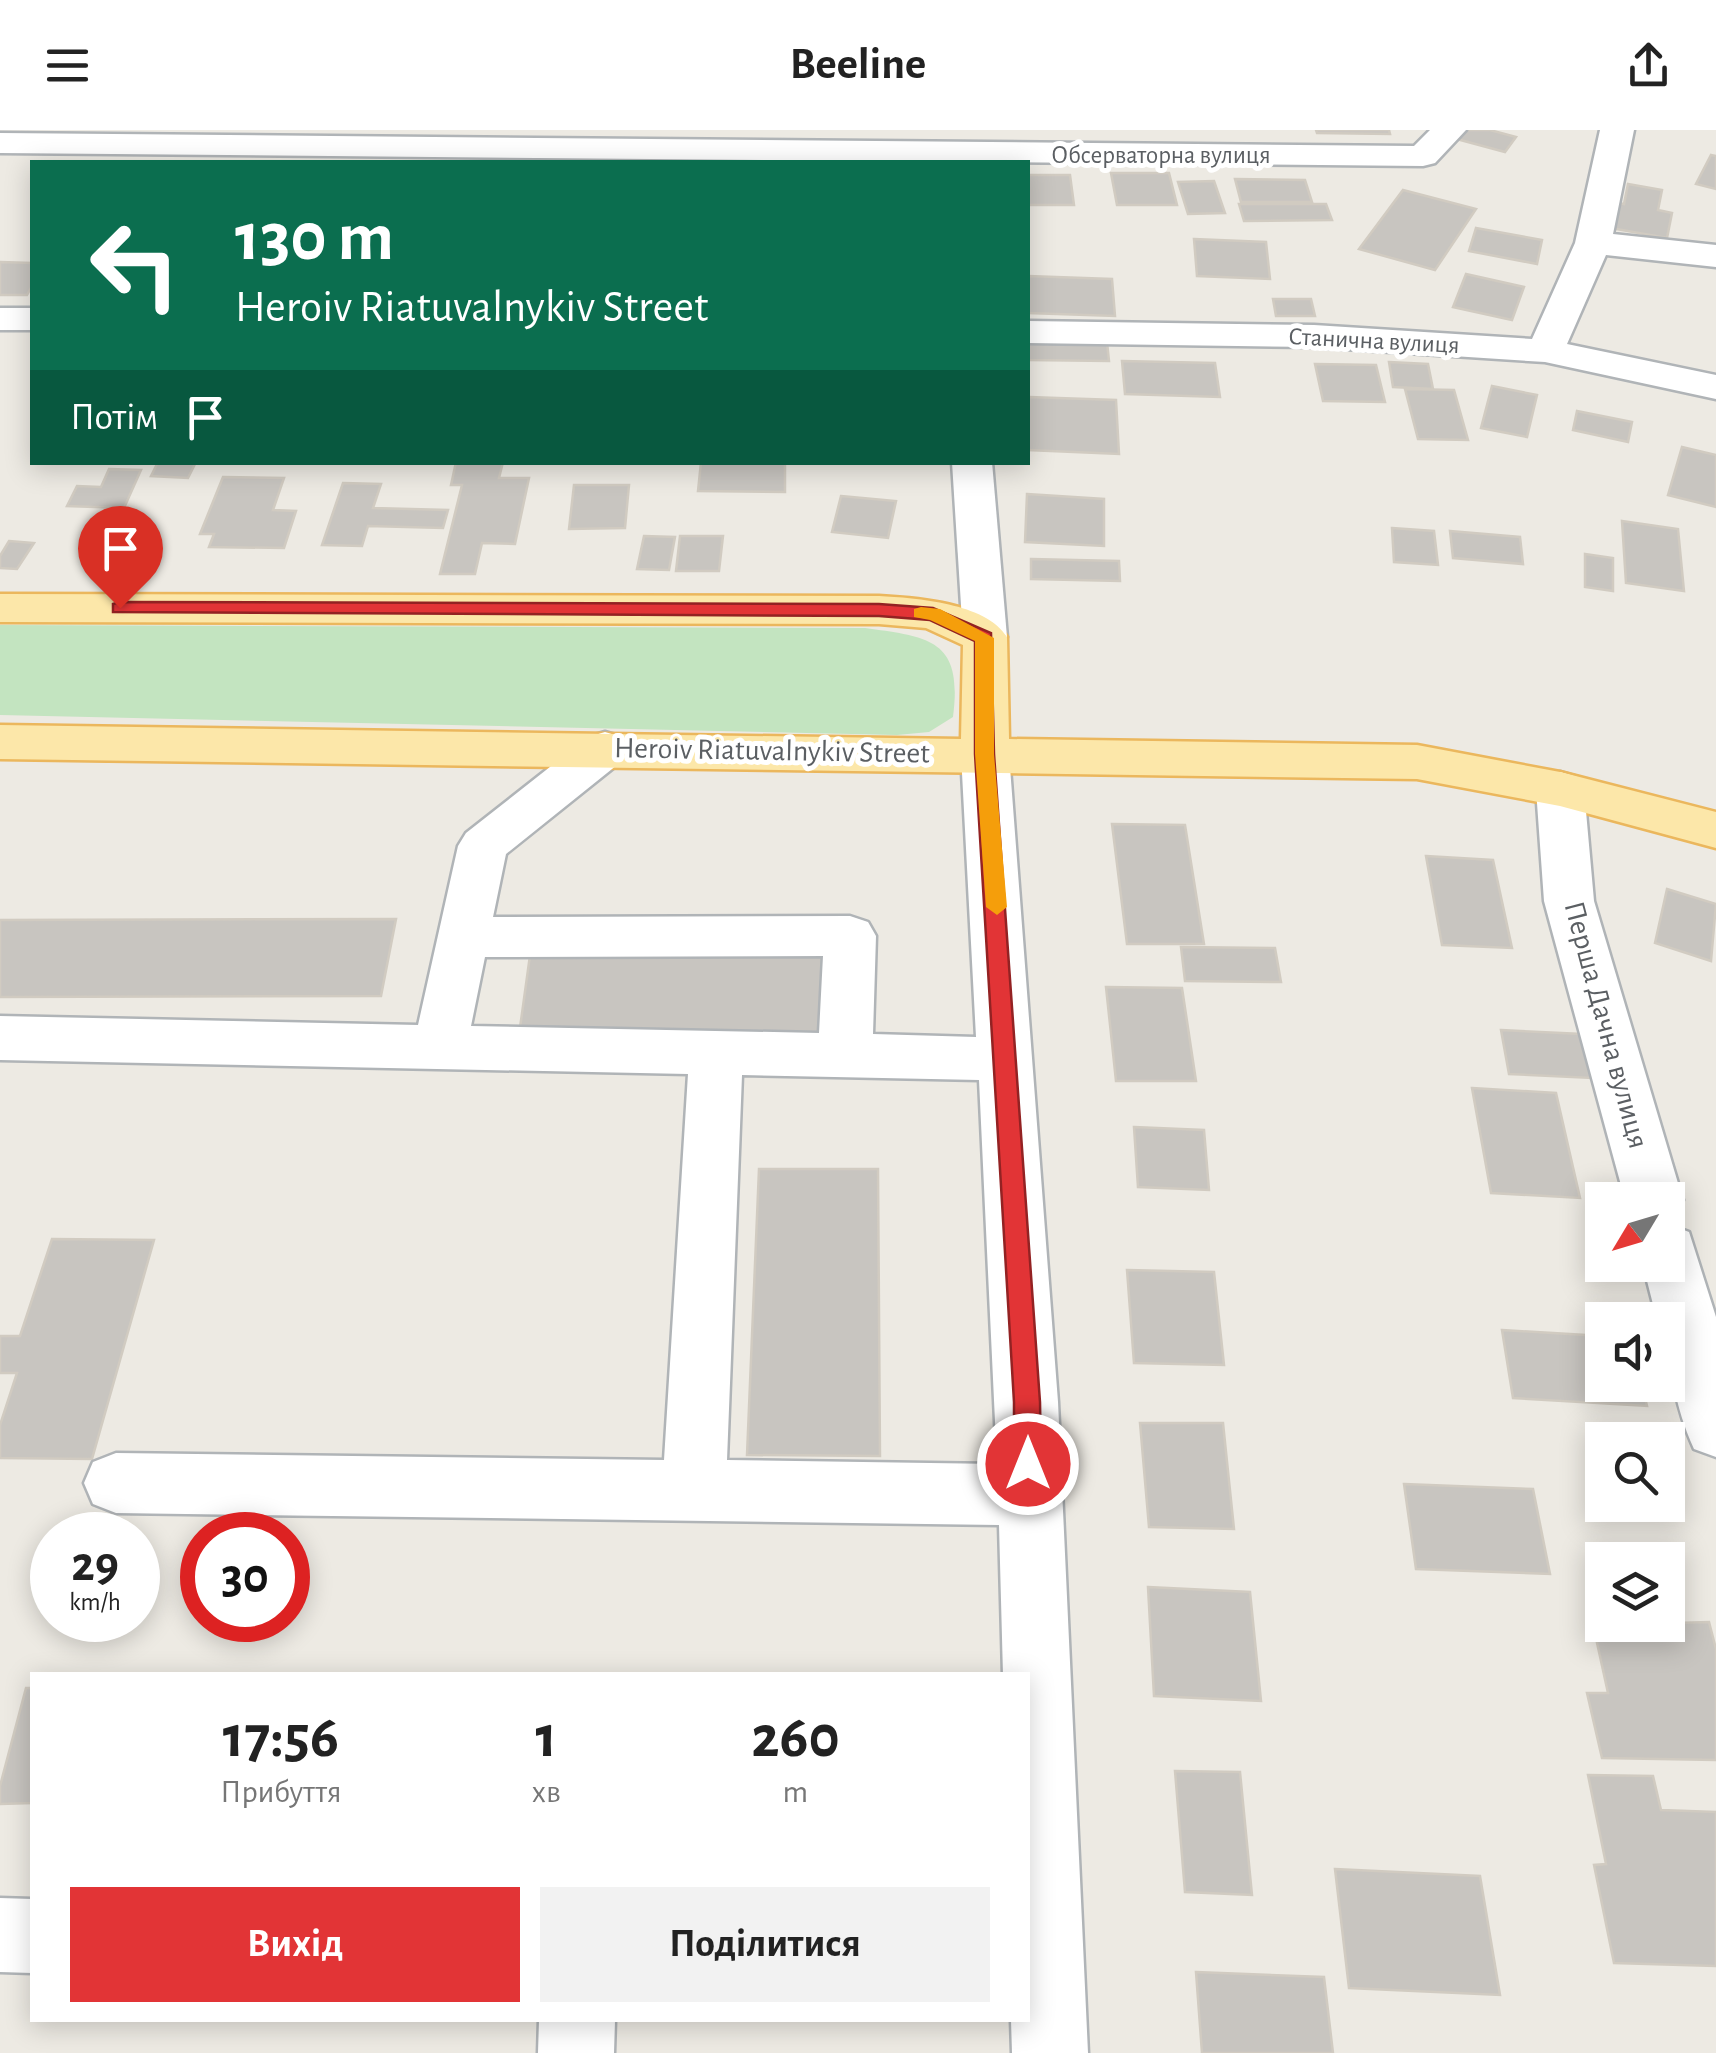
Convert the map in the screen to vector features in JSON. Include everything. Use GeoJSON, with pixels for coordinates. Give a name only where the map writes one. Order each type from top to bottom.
{"type":"FeatureCollection","features":[{"type":"Feature","properties":{"kind":"main road"},"geometry":{"type":"LineString","coordinates":[[0,608],[879,610],[933,614],[985,638],[984,754]]}},
{"type":"Feature","properties":{"kind":"main road","name":"Heroiv Riatuvalnykiv Street"},"geometry":{"type":"LineString","coordinates":[[0,742],[1417,762],[1560,789],[1716,830]]}},
{"type":"Feature","properties":{"kind":"street","name":"Обсерваторна вулиця"},"geometry":{"type":"LineString","coordinates":[[0,143],[1422,156],[1449,130]]}},
{"type":"Feature","properties":{"kind":"street"},"geometry":{"type":"LineString","coordinates":[[1545,350],[1594,242],[1617,130]]}},
{"type":"Feature","properties":{"kind":"street"},"geometry":{"type":"LineString","coordinates":[[1594,242],[1716,256]]}},
{"type":"Feature","properties":{"kind":"street"},"geometry":{"type":"LineString","coordinates":[[0,319],[30,320]]}},
{"type":"Feature","properties":{"kind":"street","name":"Станична вулиця"},"geometry":{"type":"LineString","coordinates":[[1030,332],[1314,336],[1545,350],[1716,386]]}},
{"type":"Feature","properties":{"kind":"street"},"geometry":{"type":"LineString","coordinates":[[972,465],[985,638]]}},
{"type":"Feature","properties":{"kind":"street"},"geometry":{"type":"LineString","coordinates":[[440,1048],[483,846],[605,749]]}},
{"type":"Feature","properties":{"kind":"street"},"geometry":{"type":"LineString","coordinates":[[984,754],[1000,948],[1027,1402],[1038,1951],[1050,2053]]}},
{"type":"Feature","properties":{"kind":"street","name":"Перша Дачна вулиця"},"geometry":{"type":"LineString","coordinates":[[1560,789],[1569,901],[1649,1182]]}},
{"type":"Feature","properties":{"kind":"street"},"geometry":{"type":"LineString","coordinates":[[464,937],[850,936],[845,1056]]}},
{"type":"Feature","properties":{"kind":"street"},"geometry":{"type":"LineString","coordinates":[[0,1038],[1004,1058]]}},
{"type":"Feature","properties":{"kind":"street"},"geometry":{"type":"LineString","coordinates":[[694,1489],[716,1054]]}},
{"type":"Feature","properties":{"kind":"street"},"geometry":{"type":"LineString","coordinates":[[1677,1282],[1716,1428]]}},
{"type":"Feature","properties":{"kind":"street"},"geometry":{"type":"LineString","coordinates":[[116,1483],[1028,1495]]}},
{"type":"Feature","properties":{"kind":"street"},"geometry":{"type":"LineString","coordinates":[[0,1935],[30,1936]]}},
{"type":"Feature","properties":{"kind":"street"},"geometry":{"type":"LineString","coordinates":[[576,2053],[578,2022]]}},
{"type":"Feature","properties":{"kind":"green space"},"geometry":{"type":"Polygon","coordinates":[[[0,625],[865,628],[924,640],[947,657],[955,691],[953,717],[929,732],[897,735],[0,715],[0,625]]]}},
{"type":"Feature","properties":{"kind":"building"},"geometry":{"type":"Polygon","coordinates":[[[1316,130],[1389,130],[1390,134],[1317,133],[1316,130]]]}},
{"type":"Feature","properties":{"kind":"building"},"geometry":{"type":"Polygon","coordinates":[[[1460,130],[1490,130],[1516,137],[1505,152],[1453,138],[1460,130]]]}},
{"type":"Feature","properties":{"kind":"building"},"geometry":{"type":"Polygon","coordinates":[[[1711,155],[1716,156],[1716,189],[1696,184],[1711,155]]]}},
{"type":"Feature","properties":{"kind":"building"},"geometry":{"type":"Polygon","coordinates":[[[1111,173],[1169,173],[1177,205],[1117,205],[1111,173]]]}},
{"type":"Feature","properties":{"kind":"building"},"geometry":{"type":"Polygon","coordinates":[[[1030,175],[1070,175],[1074,205],[1030,205],[1030,175]]]}},
{"type":"Feature","properties":{"kind":"building"},"geometry":{"type":"Polygon","coordinates":[[[1235,179],[1305,180],[1312,202],[1241,202],[1235,179]]]}},
{"type":"Feature","properties":{"kind":"building"},"geometry":{"type":"Polygon","coordinates":[[[1214,181],[1225,213],[1188,214],[1178,182],[1214,181]]]}},
{"type":"Feature","properties":{"kind":"building"},"geometry":{"type":"Polygon","coordinates":[[[1628,184],[1662,190],[1658,210],[1672,213],[1667,238],[1605,227],[1611,202],[1624,204],[1628,184]]]}},
{"type":"Feature","properties":{"kind":"building"},"geometry":{"type":"Polygon","coordinates":[[[1403,190],[1476,209],[1435,270],[1359,249],[1403,190]]]}},
{"type":"Feature","properties":{"kind":"building"},"geometry":{"type":"Polygon","coordinates":[[[1239,204],[1326,204],[1332,220],[1244,221],[1239,204]]]}},
{"type":"Feature","properties":{"kind":"building"},"geometry":{"type":"Polygon","coordinates":[[[1476,228],[1542,240],[1537,264],[1469,251],[1476,228]]]}},
{"type":"Feature","properties":{"kind":"building"},"geometry":{"type":"Polygon","coordinates":[[[1194,239],[1266,242],[1270,279],[1197,276],[1194,239]]]}},
{"type":"Feature","properties":{"kind":"building"},"geometry":{"type":"Polygon","coordinates":[[[0,262],[30,263],[27,295],[0,295],[0,262]]]}},
{"type":"Feature","properties":{"kind":"building"},"geometry":{"type":"Polygon","coordinates":[[[1466,274],[1524,287],[1512,320],[1453,307],[1466,274]]]}},
{"type":"Feature","properties":{"kind":"building"},"geometry":{"type":"Polygon","coordinates":[[[1030,276],[1112,279],[1115,316],[1030,313],[1030,276]]]}},
{"type":"Feature","properties":{"kind":"building"},"geometry":{"type":"Polygon","coordinates":[[[1273,299],[1311,299],[1315,316],[1276,316],[1273,299]]]}},
{"type":"Feature","properties":{"kind":"building"},"geometry":{"type":"Polygon","coordinates":[[[1030,341],[1107,342],[1109,361],[1030,360],[1030,341]]]}},
{"type":"Feature","properties":{"kind":"building"},"geometry":{"type":"Polygon","coordinates":[[[1122,361],[1215,363],[1220,397],[1125,394],[1122,361]]]}},
{"type":"Feature","properties":{"kind":"building"},"geometry":{"type":"Polygon","coordinates":[[[1389,362],[1428,364],[1433,389],[1393,387],[1389,362]]]}},
{"type":"Feature","properties":{"kind":"building"},"geometry":{"type":"Polygon","coordinates":[[[1315,364],[1376,365],[1385,402],[1323,401],[1315,364]]]}},
{"type":"Feature","properties":{"kind":"building"},"geometry":{"type":"Polygon","coordinates":[[[1492,386],[1537,395],[1527,437],[1481,428],[1492,386]]]}},
{"type":"Feature","properties":{"kind":"building"},"geometry":{"type":"Polygon","coordinates":[[[1405,389],[1454,390],[1468,440],[1418,439],[1405,389]]]}},
{"type":"Feature","properties":{"kind":"building"},"geometry":{"type":"Polygon","coordinates":[[[1030,397],[1116,400],[1119,454],[1030,450],[1030,397]]]}},
{"type":"Feature","properties":{"kind":"building"},"geometry":{"type":"Polygon","coordinates":[[[1577,411],[1632,422],[1628,442],[1573,430],[1577,411]]]}},
{"type":"Feature","properties":{"kind":"building"},"geometry":{"type":"Polygon","coordinates":[[[1682,447],[1716,455],[1716,507],[1668,495],[1682,447]]]}},
{"type":"Feature","properties":{"kind":"building"},"geometry":{"type":"Polygon","coordinates":[[[156,465],[194,465],[188,478],[151,476],[156,465]]]}},
{"type":"Feature","properties":{"kind":"building"},"geometry":{"type":"Polygon","coordinates":[[[455,465],[502,465],[499,478],[529,478],[515,544],[482,543],[475,574],[440,574],[462,485],[451,485],[455,465]]]}},
{"type":"Feature","properties":{"kind":"building"},"geometry":{"type":"Polygon","coordinates":[[[701,465],[785,465],[785,492],[698,491],[701,465]]]}},
{"type":"Feature","properties":{"kind":"building"},"geometry":{"type":"Polygon","coordinates":[[[109,469],[141,470],[124,508],[67,506],[77,486],[101,487],[109,469]]]}},
{"type":"Feature","properties":{"kind":"building"},"geometry":{"type":"Polygon","coordinates":[[[223,477],[284,478],[273,510],[296,511],[284,548],[209,547],[214,534],[200,534],[223,477]]]}},
{"type":"Feature","properties":{"kind":"building"},"geometry":{"type":"Polygon","coordinates":[[[343,483],[381,484],[373,508],[448,510],[443,528],[368,526],[362,546],[322,545],[343,483]]]}},
{"type":"Feature","properties":{"kind":"building"},"geometry":{"type":"Polygon","coordinates":[[[574,485],[629,485],[625,528],[569,529],[574,485]]]}},
{"type":"Feature","properties":{"kind":"building"},"geometry":{"type":"Polygon","coordinates":[[[1027,494],[1104,499],[1104,546],[1025,542],[1027,494]]]}},
{"type":"Feature","properties":{"kind":"building"},"geometry":{"type":"Polygon","coordinates":[[[841,496],[896,501],[888,538],[832,532],[841,496]]]}},
{"type":"Feature","properties":{"kind":"building"},"geometry":{"type":"Polygon","coordinates":[[[1622,521],[1678,529],[1684,591],[1626,583],[1622,521]]]}},
{"type":"Feature","properties":{"kind":"building"},"geometry":{"type":"Polygon","coordinates":[[[1392,528],[1434,531],[1438,565],[1394,562],[1392,528]]]}},
{"type":"Feature","properties":{"kind":"building"},"geometry":{"type":"Polygon","coordinates":[[[1450,531],[1520,537],[1523,564],[1453,558],[1450,531]]]}},
{"type":"Feature","properties":{"kind":"building"},"geometry":{"type":"Polygon","coordinates":[[[644,536],[675,537],[669,570],[637,569],[644,536]]]}},
{"type":"Feature","properties":{"kind":"building"},"geometry":{"type":"Polygon","coordinates":[[[680,536],[723,536],[719,571],[676,571],[680,536]]]}},
{"type":"Feature","properties":{"kind":"building"},"geometry":{"type":"Polygon","coordinates":[[[9,541],[34,543],[17,569],[0,568],[0,556],[9,541]]]}},
{"type":"Feature","properties":{"kind":"building"},"geometry":{"type":"Polygon","coordinates":[[[1585,554],[1613,558],[1613,591],[1585,587],[1585,554]]]}},
{"type":"Feature","properties":{"kind":"building"},"geometry":{"type":"Polygon","coordinates":[[[1031,559],[1119,561],[1120,581],[1031,579],[1031,559]]]}},
{"type":"Feature","properties":{"kind":"building"},"geometry":{"type":"Polygon","coordinates":[[[1112,824],[1185,825],[1204,944],[1127,944],[1112,824]]]}},
{"type":"Feature","properties":{"kind":"building"},"geometry":{"type":"Polygon","coordinates":[[[1426,856],[1493,860],[1512,948],[1442,945],[1426,856]]]}},
{"type":"Feature","properties":{"kind":"building"},"geometry":{"type":"Polygon","coordinates":[[[1667,889],[1716,904],[1711,961],[1655,943],[1667,889]]]}},
{"type":"Feature","properties":{"kind":"building"},"geometry":{"type":"Polygon","coordinates":[[[396,919],[381,996],[0,997],[0,920],[396,919]]]}},
{"type":"Feature","properties":{"kind":"building"},"geometry":{"type":"Polygon","coordinates":[[[1181,947],[1275,948],[1281,982],[1185,981],[1181,947]]]}},
{"type":"Feature","properties":{"kind":"building"},"geometry":{"type":"Polygon","coordinates":[[[531,948],[826,952],[823,1034],[519,1035],[531,948]]]}},
{"type":"Feature","properties":{"kind":"building"},"geometry":{"type":"Polygon","coordinates":[[[1106,987],[1182,988],[1196,1081],[1116,1081],[1106,987]]]}},
{"type":"Feature","properties":{"kind":"building"},"geometry":{"type":"Polygon","coordinates":[[[1501,1030],[1582,1034],[1592,1078],[1509,1074],[1501,1030]]]}},
{"type":"Feature","properties":{"kind":"building"},"geometry":{"type":"Polygon","coordinates":[[[1472,1088],[1556,1093],[1580,1198],[1491,1193],[1472,1088]]]}},
{"type":"Feature","properties":{"kind":"building"},"geometry":{"type":"Polygon","coordinates":[[[1134,1127],[1204,1130],[1209,1190],[1138,1187],[1134,1127]]]}},
{"type":"Feature","properties":{"kind":"building"},"geometry":{"type":"Polygon","coordinates":[[[759,1169],[878,1169],[880,1456],[747,1455],[759,1169]]]}},
{"type":"Feature","properties":{"kind":"building"},"geometry":{"type":"Polygon","coordinates":[[[52,1239],[154,1240],[92,1459],[0,1458],[0,1425],[17,1373],[0,1373],[0,1336],[20,1336],[52,1239]]]}},
{"type":"Feature","properties":{"kind":"building"},"geometry":{"type":"Polygon","coordinates":[[[1127,1270],[1214,1272],[1224,1365],[1134,1363],[1127,1270]]]}},
{"type":"Feature","properties":{"kind":"building"},"geometry":{"type":"Polygon","coordinates":[[[1502,1330],[1585,1335],[1585,1402],[1646,1402],[1647,1406],[1513,1398],[1502,1330]]]}},
{"type":"Feature","properties":{"kind":"building"},"geometry":{"type":"Polygon","coordinates":[[[1140,1423],[1223,1423],[1234,1529],[1149,1527],[1140,1423]]]}},
{"type":"Feature","properties":{"kind":"building"},"geometry":{"type":"Polygon","coordinates":[[[1404,1484],[1533,1489],[1550,1574],[1416,1569],[1404,1484]]]}},
{"type":"Feature","properties":{"kind":"building"},"geometry":{"type":"Polygon","coordinates":[[[1148,1587],[1250,1592],[1261,1701],[1154,1696],[1148,1587]]]}},
{"type":"Feature","properties":{"kind":"building"},"geometry":{"type":"Polygon","coordinates":[[[1709,1622],[1716,1649],[1716,1760],[1602,1758],[1587,1693],[1608,1693],[1597,1642],[1685,1642],[1685,1623],[1709,1622]]]}},
{"type":"Feature","properties":{"kind":"building"},"geometry":{"type":"Polygon","coordinates":[[[26,1688],[30,1688],[30,1803],[0,1804],[0,1786],[26,1688]]]}},
{"type":"Feature","properties":{"kind":"building"},"geometry":{"type":"Polygon","coordinates":[[[1175,1771],[1240,1772],[1252,1895],[1185,1892],[1175,1771]]]}},
{"type":"Feature","properties":{"kind":"building"},"geometry":{"type":"Polygon","coordinates":[[[1588,1775],[1653,1776],[1661,1810],[1716,1812],[1716,1966],[1614,1963],[1594,1865],[1606,1864],[1588,1775]]]}},
{"type":"Feature","properties":{"kind":"building"},"geometry":{"type":"Polygon","coordinates":[[[1335,1869],[1480,1876],[1500,1995],[1349,1988],[1335,1869]]]}},
{"type":"Feature","properties":{"kind":"building"},"geometry":{"type":"Polygon","coordinates":[[[1196,1972],[1324,1977],[1333,2053],[1202,2053],[1196,1972]]]}},
{"type":"Feature","properties":{"kind":"slow traffic"},"geometry":{"type":"LineString","coordinates":[[921,613],[933,614],[985,638],[984,754],[997,907]]}},
{"type":"Feature","properties":{"kind":"route"},"geometry":{"type":"LineString","coordinates":[[120,608],[879,610],[933,614],[985,638],[984,754],[1000,948],[1028,1464]]}}]}
